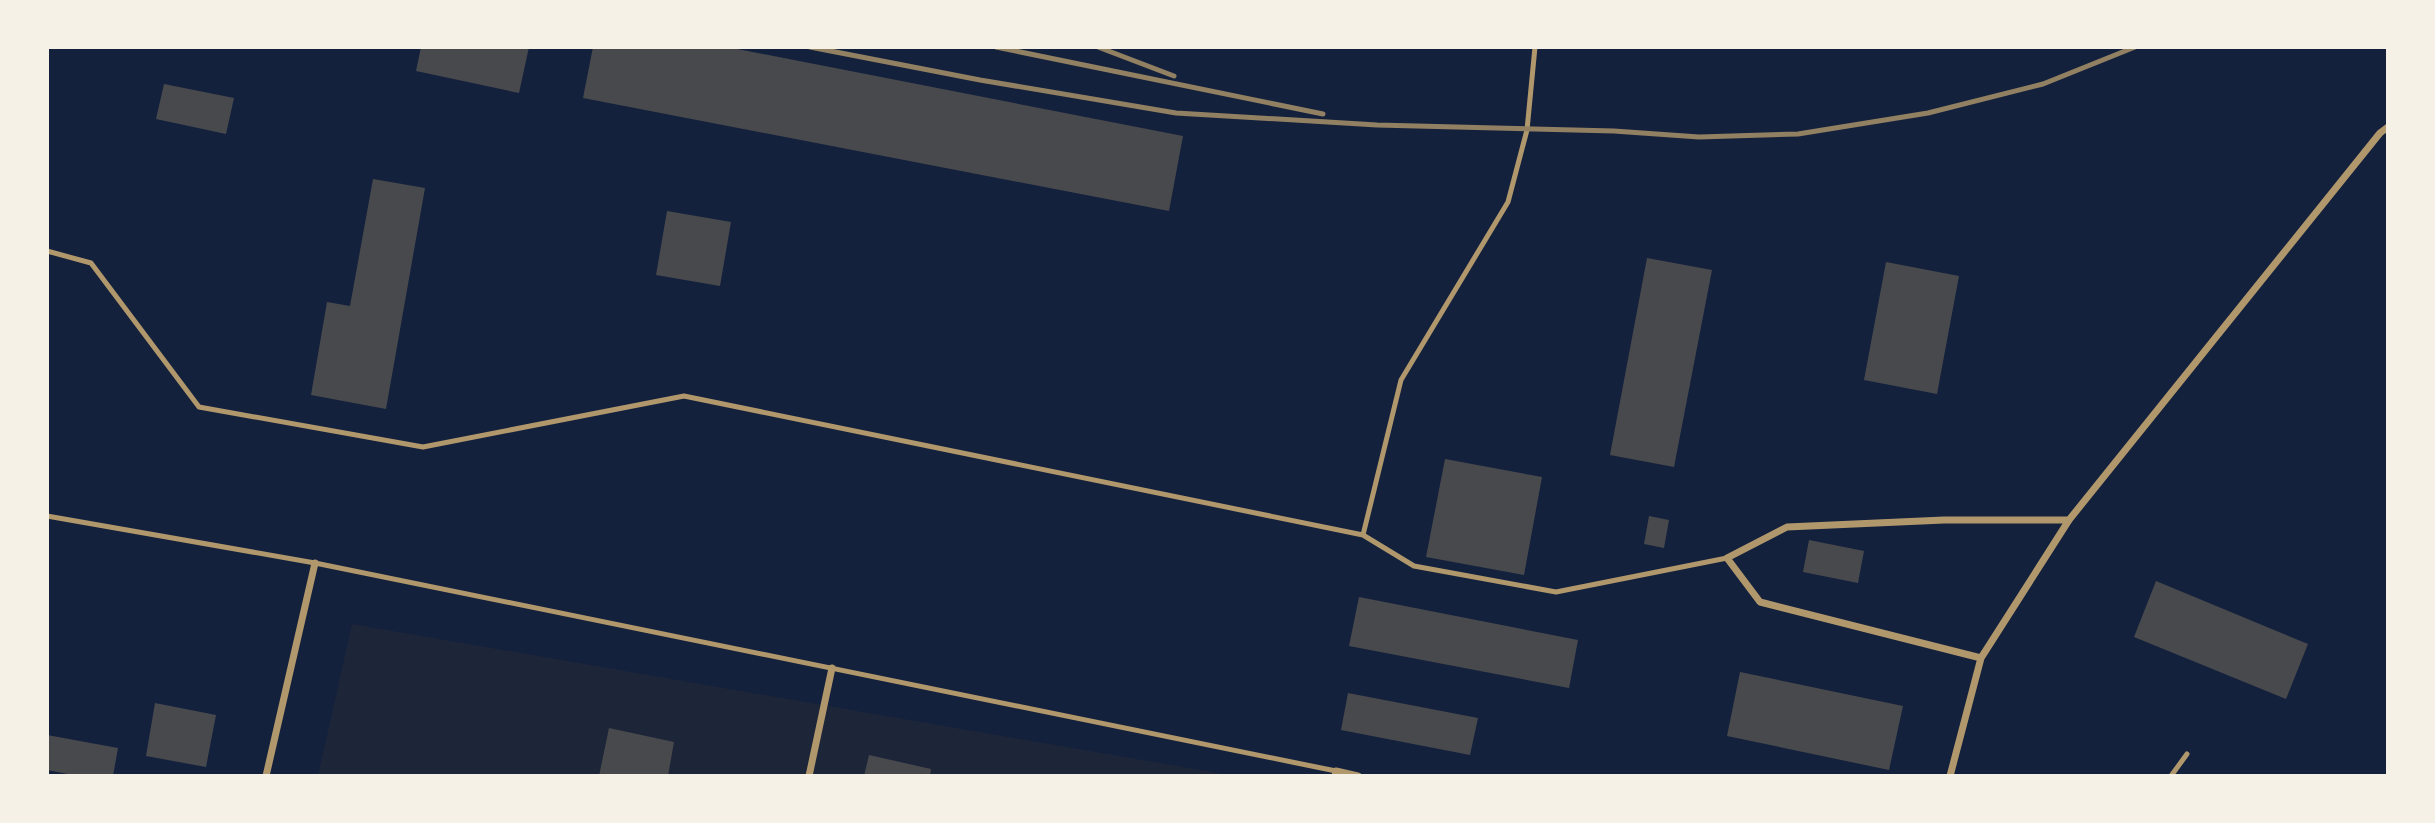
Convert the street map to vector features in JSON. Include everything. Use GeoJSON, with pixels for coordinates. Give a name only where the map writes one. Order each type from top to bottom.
{"type":"FeatureCollection","features":[{"type":"Feature","properties":{"kind":"street"},"geometry":{"type":"LineString","coordinates":[[1950,776],[1981,659],[2069,520],[2380,133],[2388,127]]}},
{"type":"Feature","properties":{"kind":"street"},"geometry":{"type":"LineString","coordinates":[[1981,659],[1760,602],[1727,558],[1787,527],[1944,520],[2069,520]]}},
{"type":"Feature","properties":{"kind":"street"},"geometry":{"type":"LineString","coordinates":[[266,776],[314,563]]}},
{"type":"Feature","properties":{"kind":"street"},"geometry":{"type":"LineString","coordinates":[[809,776],[832,668]]}},
{"type":"Feature","properties":{"kind":"street"},"geometry":{"type":"LineString","coordinates":[[1336,774],[1358,776]]}},
{"type":"Feature","properties":{"kind":"lane"},"geometry":{"type":"LineString","coordinates":[[1363,535],[1401,380],[1508,202],[1527,130],[1535,47]]}},
{"type":"Feature","properties":{"kind":"lane"},"geometry":{"type":"LineString","coordinates":[[47,251],[91,263],[199,407],[423,447],[684,396],[1363,535],[1414,566],[1556,592],[1727,558]]}},
{"type":"Feature","properties":{"kind":"lane"},"geometry":{"type":"LineString","coordinates":[[47,516],[314,563],[1336,774]]}},
{"type":"Feature","properties":{"kind":"lane"},"geometry":{"type":"LineString","coordinates":[[2171,776],[2187,754]]}},
{"type":"Feature","properties":{"kind":"shaded area"},"geometry":{"type":"Polygon","coordinates":[[[352,624],[1235,776],[318,776],[352,624]]]}},
{"type":"Feature","properties":{"kind":"building"},"geometry":{"type":"Polygon","coordinates":[[[421,47],[529,47],[519,93],[416,71],[421,47]]]}},
{"type":"Feature","properties":{"kind":"building"},"geometry":{"type":"Polygon","coordinates":[[[593,47],[727,47],[1183,136],[1169,211],[583,98],[593,47]]]}},
{"type":"Feature","properties":{"kind":"building"},"geometry":{"type":"Polygon","coordinates":[[[164,84],[234,98],[226,134],[156,119],[164,84]]]}},
{"type":"Feature","properties":{"kind":"building"},"geometry":{"type":"Polygon","coordinates":[[[373,179],[425,188],[386,409],[311,395],[327,302],[350,306],[373,179]]]}},
{"type":"Feature","properties":{"kind":"building"},"geometry":{"type":"Polygon","coordinates":[[[667,211],[731,222],[720,286],[656,275],[667,211]]]}},
{"type":"Feature","properties":{"kind":"building"},"geometry":{"type":"Polygon","coordinates":[[[1647,258],[1712,270],[1674,467],[1610,455],[1647,258]]]}},
{"type":"Feature","properties":{"kind":"building"},"geometry":{"type":"Polygon","coordinates":[[[1886,262],[1959,276],[1937,394],[1864,380],[1886,262]]]}},
{"type":"Feature","properties":{"kind":"building"},"geometry":{"type":"Polygon","coordinates":[[[1445,459],[1542,477],[1524,575],[1426,557],[1445,459]]]}},
{"type":"Feature","properties":{"kind":"building"},"geometry":{"type":"Polygon","coordinates":[[[1649,516],[1669,520],[1664,548],[1644,544],[1649,516]]]}},
{"type":"Feature","properties":{"kind":"building"},"geometry":{"type":"Polygon","coordinates":[[[1809,540],[1864,551],[1858,583],[1803,572],[1809,540]]]}},
{"type":"Feature","properties":{"kind":"building"},"geometry":{"type":"Polygon","coordinates":[[[2156,581],[2308,644],[2286,699],[2134,637],[2156,581]]]}},
{"type":"Feature","properties":{"kind":"building"},"geometry":{"type":"Polygon","coordinates":[[[1359,597],[1578,640],[1569,688],[1349,646],[1359,597]]]}},
{"type":"Feature","properties":{"kind":"building"},"geometry":{"type":"Polygon","coordinates":[[[1740,672],[1903,706],[1889,770],[1727,736],[1740,672]]]}},
{"type":"Feature","properties":{"kind":"building"},"geometry":{"type":"Polygon","coordinates":[[[1348,693],[1478,718],[1470,755],[1341,730],[1348,693]]]}},
{"type":"Feature","properties":{"kind":"building"},"geometry":{"type":"Polygon","coordinates":[[[155,703],[216,715],[206,767],[146,756],[155,703]]]}},
{"type":"Feature","properties":{"kind":"building"},"geometry":{"type":"Polygon","coordinates":[[[609,728],[674,742],[668,776],[599,776],[609,728]]]}},
{"type":"Feature","properties":{"kind":"building"},"geometry":{"type":"Polygon","coordinates":[[[47,735],[118,748],[113,776],[78,776],[47,770],[47,735]]]}},
{"type":"Feature","properties":{"kind":"building"},"geometry":{"type":"Polygon","coordinates":[[[869,755],[931,769],[930,776],[864,776],[869,755]]]}},
{"type":"Feature","properties":{"kind":"railway"},"geometry":{"type":"LineString","coordinates":[[810,47],[980,80],[1176,113],[1377,125],[1614,131],[1699,137],[1798,134],[1928,113],[2043,84],[2135,47]]}},
{"type":"Feature","properties":{"kind":"railway"},"geometry":{"type":"LineString","coordinates":[[996,47],[1323,114]]}},
{"type":"Feature","properties":{"kind":"railway"},"geometry":{"type":"LineString","coordinates":[[1098,47],[1174,76]]}}]}
